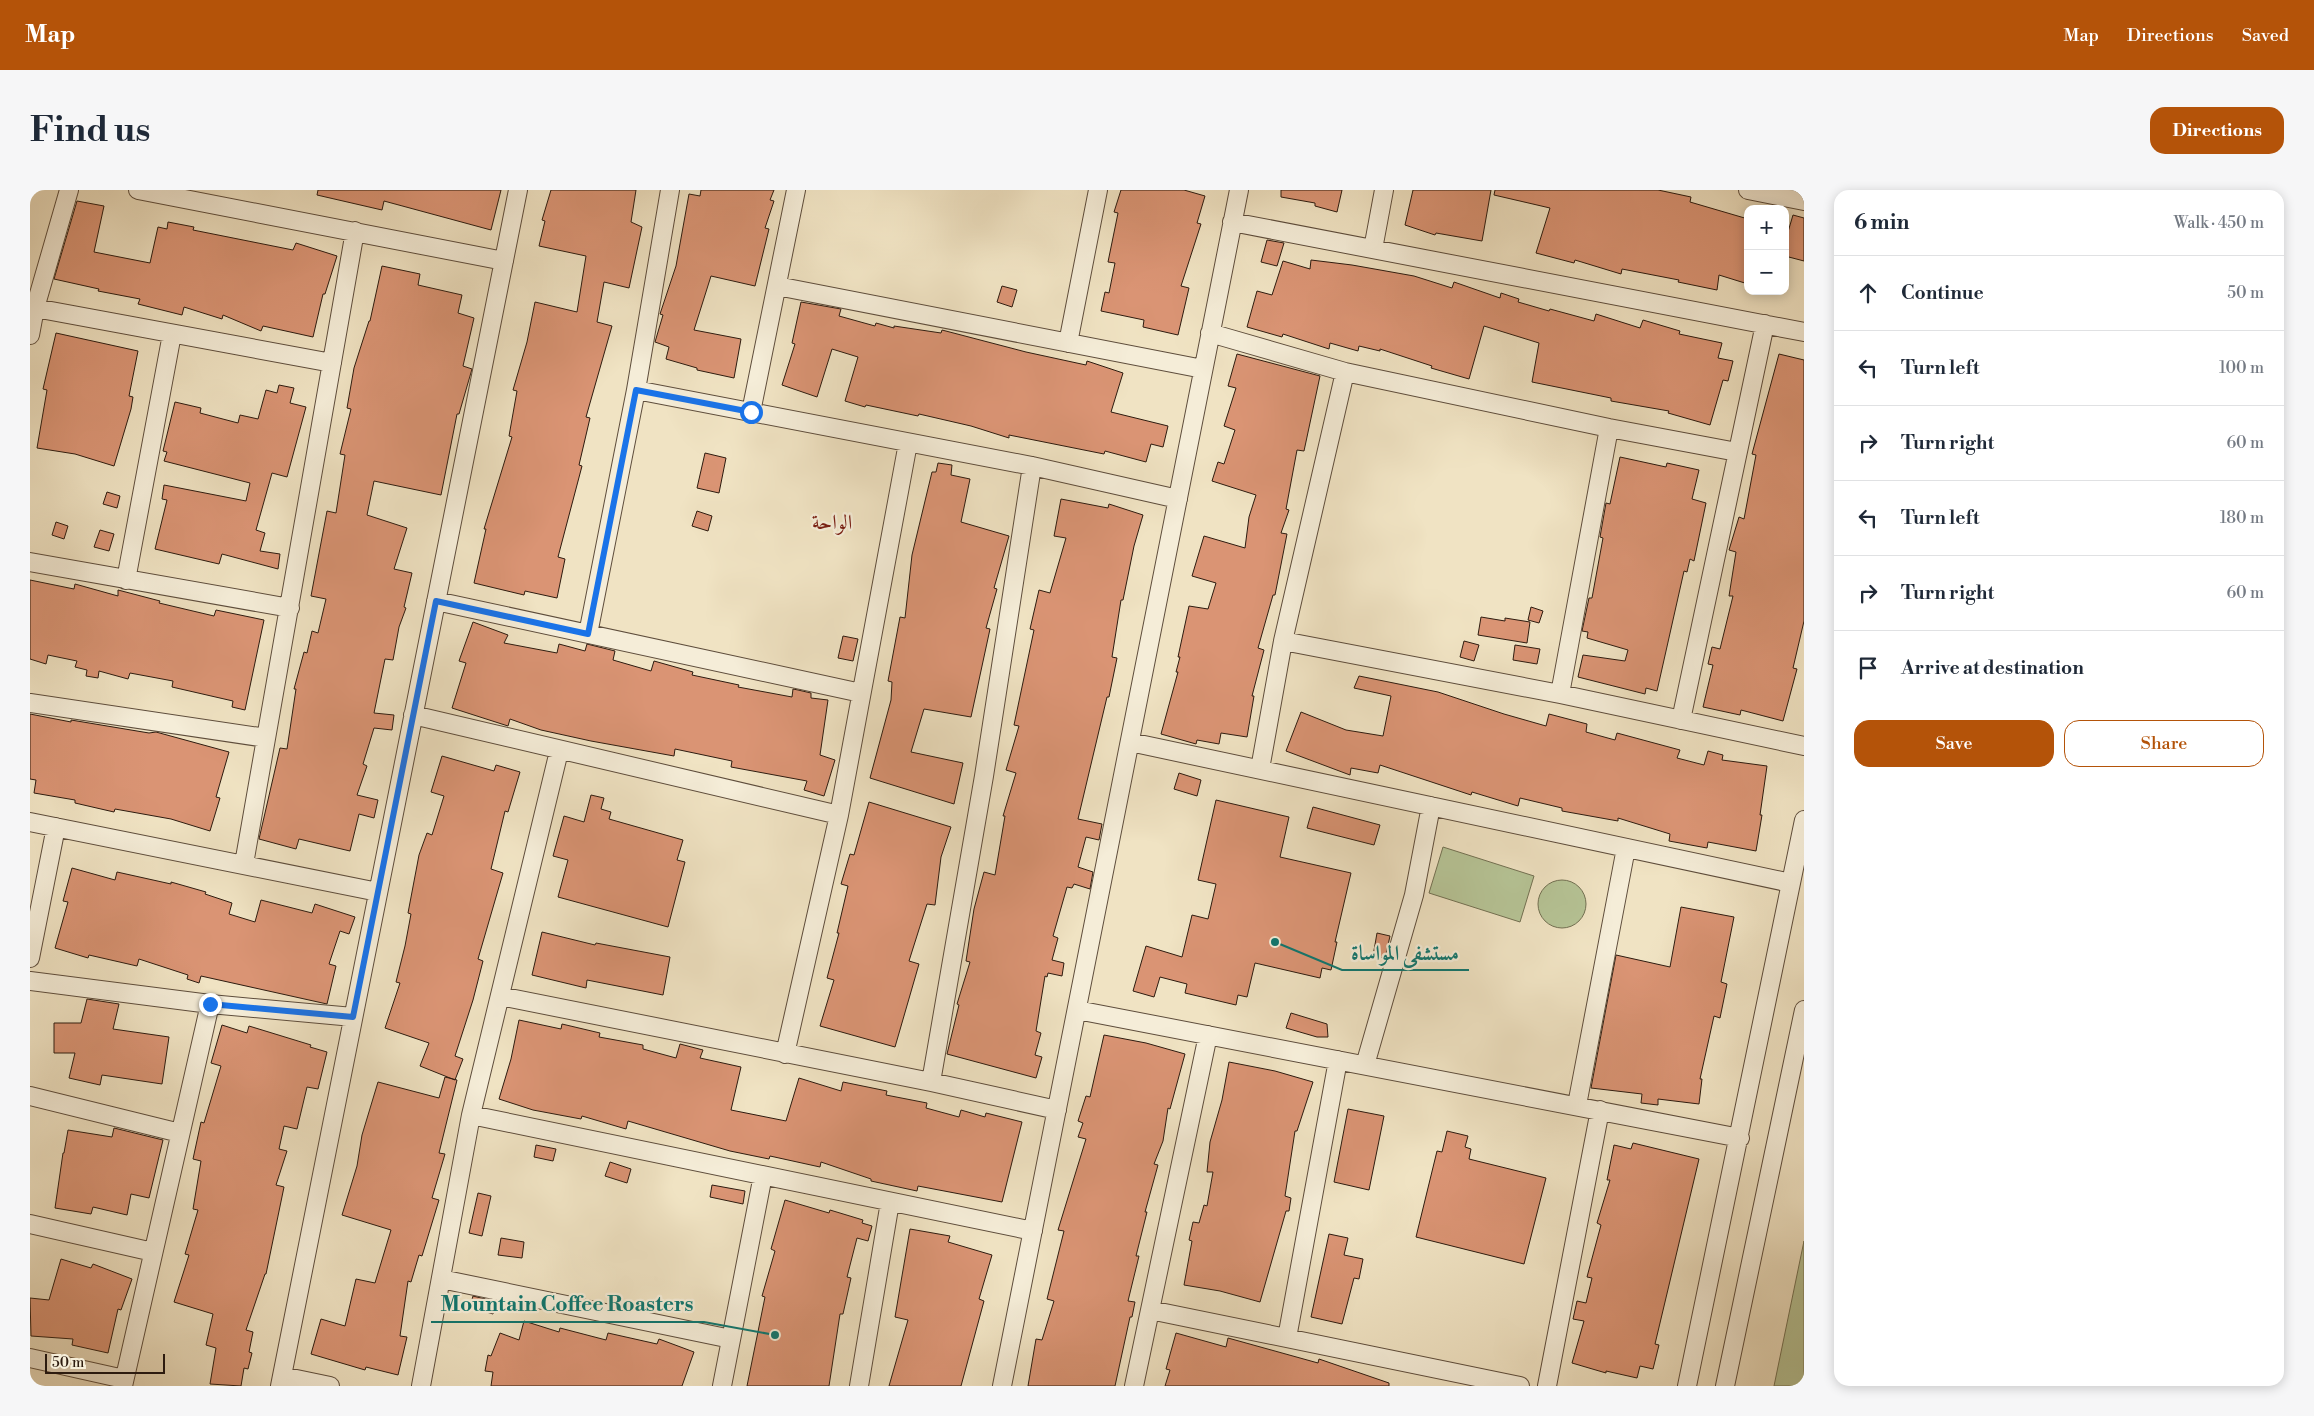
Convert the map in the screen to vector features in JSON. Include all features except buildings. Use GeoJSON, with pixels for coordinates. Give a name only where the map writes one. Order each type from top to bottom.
{"type":"FeatureCollection","features":[{"type":"Feature","properties":{"kind":"street"},"geometry":{"type":"LineString","coordinates":[[30,335],[35,308],[69,190]]}},
{"type":"Feature","properties":{"kind":"street"},"geometry":{"type":"LineString","coordinates":[[138,190],[504,261]]}},
{"type":"Feature","properties":{"kind":"street"},"geometry":{"type":"LineString","coordinates":[[330,1386],[281,1381],[518,190]]}},
{"type":"Feature","properties":{"kind":"street"},"geometry":{"type":"LineString","coordinates":[[588,634],[636,390],[670,190]]}},
{"type":"Feature","properties":{"kind":"street"},"geometry":{"type":"LineString","coordinates":[[751,412],[796,190]]}},
{"type":"Feature","properties":{"kind":"street"},"geometry":{"type":"LineString","coordinates":[[1068,343],[1098,190]]}},
{"type":"Feature","properties":{"kind":"street"},"geometry":{"type":"LineString","coordinates":[[1002,1386],[1239,190]]}},
{"type":"Feature","properties":{"kind":"street"},"geometry":{"type":"LineString","coordinates":[[1373,249],[1384,190]]}},
{"type":"Feature","properties":{"kind":"street"},"geometry":{"type":"LineString","coordinates":[[1748,190],[1784,194],[1804,201]]}},
{"type":"Feature","properties":{"kind":"street"},"geometry":{"type":"LineString","coordinates":[[1232,222],[1804,332]]}},
{"type":"Feature","properties":{"kind":"street"},"geometry":{"type":"LineString","coordinates":[[244,864],[355,231]]}},
{"type":"Feature","properties":{"kind":"street"},"geometry":{"type":"LineString","coordinates":[[777,286],[1203,369]]}},
{"type":"Feature","properties":{"kind":"street"},"geometry":{"type":"LineString","coordinates":[[35,308],[332,363]]}},
{"type":"Feature","properties":{"kind":"street"},"geometry":{"type":"LineString","coordinates":[[1681,720],[1736,452],[1765,324]]}},
{"type":"Feature","properties":{"kind":"street"},"geometry":{"type":"LineString","coordinates":[[1210,333],[1345,372],[1610,428],[1736,452]]}},
{"type":"Feature","properties":{"kind":"street"},"geometry":{"type":"LineString","coordinates":[[126,580],[172,334]]}},
{"type":"Feature","properties":{"kind":"street"},"geometry":{"type":"LineString","coordinates":[[1260,769],[1283,641],[1345,372]]}},
{"type":"Feature","properties":{"kind":"street"},"geometry":{"type":"LineString","coordinates":[[636,390],[1032,466],[1178,499]]}},
{"type":"Feature","properties":{"kind":"street"},"geometry":{"type":"LineString","coordinates":[[1560,694],[1610,428]]}},
{"type":"Feature","properties":{"kind":"street"},"geometry":{"type":"LineString","coordinates":[[784,1054],[839,815],[908,443]]}},
{"type":"Feature","properties":{"kind":"street"},"geometry":{"type":"LineString","coordinates":[[931,1082],[984,776],[1032,466]]}},
{"type":"Feature","properties":{"kind":"street"},"geometry":{"type":"LineString","coordinates":[[30,562],[290,608]]}},
{"type":"Feature","properties":{"kind":"street"},"geometry":{"type":"LineString","coordinates":[[436,601],[861,693]]}},
{"type":"Feature","properties":{"kind":"street"},"geometry":{"type":"LineString","coordinates":[[1283,641],[1560,694],[1804,746]]}},
{"type":"Feature","properties":{"kind":"street"},"geometry":{"type":"LineString","coordinates":[[30,703],[266,738]]}},
{"type":"Feature","properties":{"kind":"street"},"geometry":{"type":"LineString","coordinates":[[413,715],[558,751],[839,815]]}},
{"type":"Feature","properties":{"kind":"street"},"geometry":{"type":"LineString","coordinates":[[1130,742],[1791,883]]}},
{"type":"Feature","properties":{"kind":"street"},"geometry":{"type":"LineString","coordinates":[[422,1386],[471,1115],[558,751]]}},
{"type":"Feature","properties":{"kind":"street"},"geometry":{"type":"LineString","coordinates":[[1365,1065],[1414,895],[1431,806]]}},
{"type":"Feature","properties":{"kind":"street"},"geometry":{"type":"LineString","coordinates":[[1687,1386],[1740,1138],[1804,820]]}},
{"type":"Feature","properties":{"kind":"street"},"geometry":{"type":"LineString","coordinates":[[30,822],[378,892]]}},
{"type":"Feature","properties":{"kind":"street"},"geometry":{"type":"LineString","coordinates":[[30,958],[56,827]]}},
{"type":"Feature","properties":{"kind":"street"},"geometry":{"type":"LineString","coordinates":[[1577,1105],[1626,848]]}},
{"type":"Feature","properties":{"kind":"street"},"geometry":{"type":"LineString","coordinates":[[30,981],[210,1004],[353,1017]]}},
{"type":"Feature","properties":{"kind":"street"},"geometry":{"type":"LineString","coordinates":[[500,996],[931,1082],[1057,1110]]}},
{"type":"Feature","properties":{"kind":"street"},"geometry":{"type":"LineString","coordinates":[[30,1358],[124,1382],[210,1004]]}},
{"type":"Feature","properties":{"kind":"street"},"geometry":{"type":"LineString","coordinates":[[1077,1010],[1577,1105],[1740,1138]]}},
{"type":"Feature","properties":{"kind":"street"},"geometry":{"type":"LineString","coordinates":[[1725,1386],[1804,1010]]}},
{"type":"Feature","properties":{"kind":"street"},"geometry":{"type":"LineString","coordinates":[[1134,1386],[1208,1035]]}},
{"type":"Feature","properties":{"kind":"street"},"geometry":{"type":"LineString","coordinates":[[1286,1338],[1338,1060]]}},
{"type":"Feature","properties":{"kind":"street"},"geometry":{"type":"LineString","coordinates":[[30,1096],[180,1133]]}},
{"type":"Feature","properties":{"kind":"street"},"geometry":{"type":"LineString","coordinates":[[1547,1386],[1600,1110]]}},
{"type":"Feature","properties":{"kind":"street"},"geometry":{"type":"LineString","coordinates":[[471,1115],[1033,1231]]}},
{"type":"Feature","properties":{"kind":"street"},"geometry":{"type":"LineString","coordinates":[[722,1386],[763,1175]]}},
{"type":"Feature","properties":{"kind":"street"},"geometry":{"type":"LineString","coordinates":[[858,1386],[890,1202]]}},
{"type":"Feature","properties":{"kind":"street"},"geometry":{"type":"LineString","coordinates":[[30,1224],[153,1252]]}},
{"type":"Feature","properties":{"kind":"street"},"geometry":{"type":"LineString","coordinates":[[441,1279],[731,1339]]}},
{"type":"Feature","properties":{"kind":"street"},"geometry":{"type":"LineString","coordinates":[[1150,1310],[1520,1386]]}},
{"type":"Feature","properties":{"kind":"green space"},"geometry":{"type":"Polygon","coordinates":[[[1443,847],[1534,876],[1520,922],[1429,893],[1443,847]]]}},
{"type":"Feature","properties":{"kind":"green space"},"geometry":{"type":"Polygon","coordinates":[[[1562,880],[1571,882],[1579,887],[1584,895],[1586,904],[1584,913],[1579,921],[1571,926],[1562,928],[1553,926],[1545,921],[1540,913],[1538,904],[1540,895],[1545,887],[1553,882],[1562,880]]]}},
{"type":"Feature","properties":{"kind":"green space"},"geometry":{"type":"Polygon","coordinates":[[[1804,1241],[1804,1386],[1774,1386],[1804,1241]]]}},
{"type":"Feature","properties":{"kind":"place","name":"مستشفى المواساة"},"geometry":{"type":"Point","coordinates":[1275,942]}},
{"type":"Feature","properties":{"kind":"place","name":"Mountain Coffee Roasters"},"geometry":{"type":"Point","coordinates":[775,1335]}},
{"type":"Feature","properties":{"kind":"district","name":"الواحة"},"geometry":{"type":"Point","coordinates":[832,523]}},
{"type":"Feature","properties":{"kind":"route"},"geometry":{"type":"LineString","coordinates":[[210,1004],[353,1017],[436,601],[588,634],[636,390],[751,412]]}}]}
